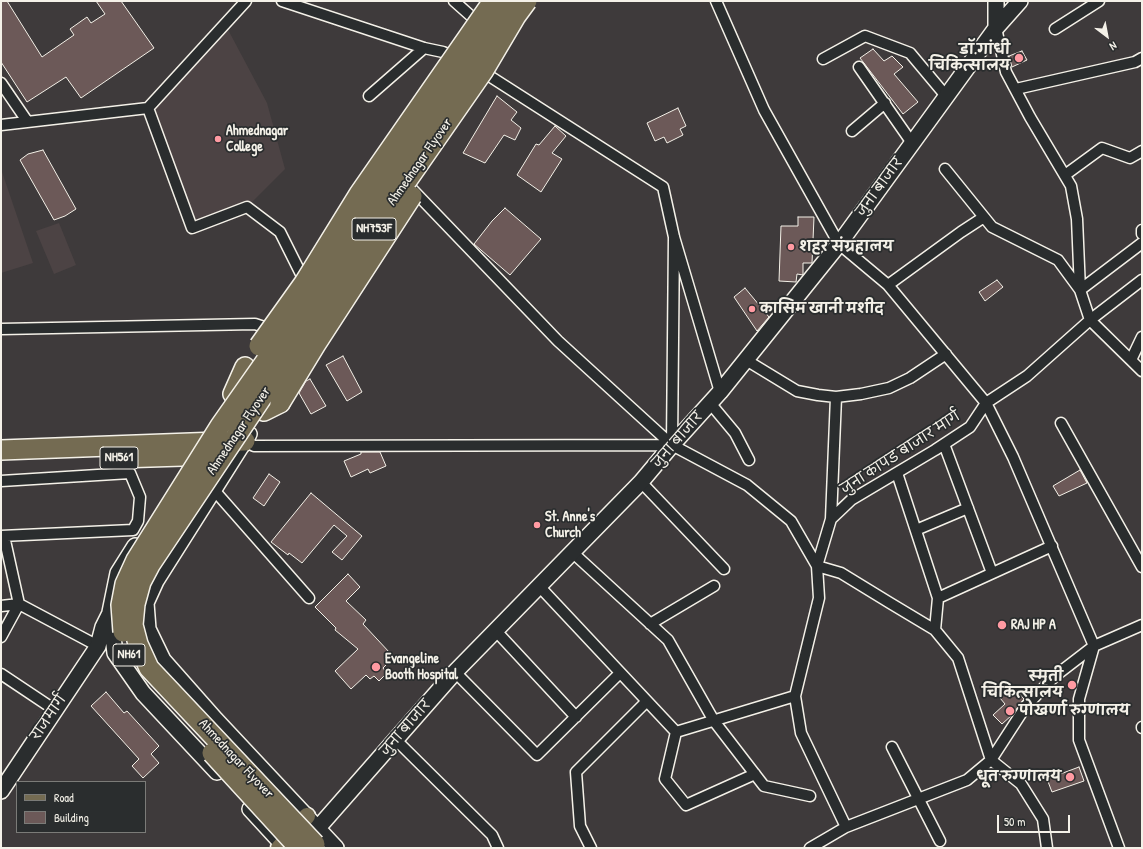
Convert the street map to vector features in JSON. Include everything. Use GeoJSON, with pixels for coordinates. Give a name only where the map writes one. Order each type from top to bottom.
{"type":"FeatureCollection","features":[{"type":"Feature","properties":{"kind":"highway"},"geometry":{"type":"LineString","coordinates":[[233,394],[245,367],[304,283],[360,194],[493,1]]}},
{"type":"Feature","properties":{"kind":"highway","name":"Ahmednagar Flyover"},"geometry":{"type":"LineString","coordinates":[[300,841],[138,671],[126,650],[121,627],[121,605],[125,584],[136,560],[220,426],[328,271],[509,1]]}},
{"type":"Feature","properties":{"kind":"highway","name":"Ahmednagar Flyover"},"geometry":{"type":"LineString","coordinates":[[300,841],[149,668],[138,644],[133,625],[134,604],[141,582],[150,565],[239,450],[402,188],[484,70],[516,16],[527,1]]}},
{"type":"Feature","properties":{"kind":"highway"},"geometry":{"type":"LineString","coordinates":[[272,407],[516,39],[538,4],[538,1]]}},
{"type":"Feature","properties":{"kind":"highway"},"geometry":{"type":"LineString","coordinates":[[1,450],[194,450]]}},
{"type":"Feature","properties":{"kind":"highway","name":"NH561"},"geometry":{"type":"LineString","coordinates":[[1,463],[194,450],[239,450]]}},
{"type":"Feature","properties":{"kind":"street"},"geometry":{"type":"LineString","coordinates":[[1,125],[148,108],[246,1]]}},
{"type":"Feature","properties":{"kind":"street"},"geometry":{"type":"LineString","coordinates":[[282,1],[424,48],[443,52],[458,59],[488,74],[663,187],[674,237],[720,392]]}},
{"type":"Feature","properties":{"kind":"street"},"geometry":{"type":"LineString","coordinates":[[454,1],[482,25]]}},
{"type":"Feature","properties":{"kind":"street"},"geometry":{"type":"LineString","coordinates":[[336,848],[300,841],[187,739],[143,693],[115,653],[110,612],[118,573],[149,526],[194,450],[498,1]]}},
{"type":"Feature","properties":{"kind":"street"},"geometry":{"type":"LineString","coordinates":[[300,841],[216,720],[163,660],[148,629],[146,603],[156,581],[176,547],[239,450],[272,407],[352,275],[488,74],[535,1]]}},
{"type":"Feature","properties":{"kind":"street"},"geometry":{"type":"LineString","coordinates":[[716,1],[764,110],[839,244],[888,285],[946,354],[986,403],[1013,457],[1094,646],[1079,699],[1079,740],[1119,848]]}},
{"type":"Feature","properties":{"kind":"street"},"geometry":{"type":"LineString","coordinates":[[996,1],[996,28],[1006,72],[1030,117],[1071,186],[1077,219],[1080,290],[1090,320],[1142,371]]}},
{"type":"Feature","properties":{"kind":"street","name":"जुना बाजार"},"geometry":{"type":"LineString","coordinates":[[300,841],[396,740],[455,672],[641,482],[720,392],[839,244],[996,28],[1020,1]]}},
{"type":"Feature","properties":{"kind":"street"},"geometry":{"type":"LineString","coordinates":[[1055,29],[1099,1]]}},
{"type":"Feature","properties":{"kind":"street"},"geometry":{"type":"LineString","coordinates":[[824,59],[865,36],[910,53],[946,96]]}},
{"type":"Feature","properties":{"kind":"street"},"geometry":{"type":"LineString","coordinates":[[369,96],[424,48]]}},
{"type":"Feature","properties":{"kind":"street"},"geometry":{"type":"LineString","coordinates":[[1016,89],[1135,62],[1142,58]]}},
{"type":"Feature","properties":{"kind":"street"},"geometry":{"type":"LineString","coordinates":[[859,67],[912,143]]}},
{"type":"Feature","properties":{"kind":"street"},"geometry":{"type":"LineString","coordinates":[[1,84],[27,121]]}},
{"type":"Feature","properties":{"kind":"street"},"geometry":{"type":"LineString","coordinates":[[852,131],[885,103]]}},
{"type":"Feature","properties":{"kind":"street"},"geometry":{"type":"LineString","coordinates":[[148,108],[192,228],[247,207],[280,232],[306,284]]}},
{"type":"Feature","properties":{"kind":"street"},"geometry":{"type":"LineString","coordinates":[[1065,175],[1102,148],[1130,158],[1142,151]]}},
{"type":"Feature","properties":{"kind":"street"},"geometry":{"type":"LineString","coordinates":[[945,169],[992,227],[1058,260],[1080,290]]}},
{"type":"Feature","properties":{"kind":"street"},"geometry":{"type":"LineString","coordinates":[[411,188],[558,341],[672,445],[747,485],[791,520],[817,566],[841,573],[935,630],[958,658],[991,760],[1022,784],[1043,819],[1046,848]]}},
{"type":"Feature","properties":{"kind":"street"},"geometry":{"type":"LineString","coordinates":[[888,285],[984,217]]}},
{"type":"Feature","properties":{"kind":"street"},"geometry":{"type":"LineString","coordinates":[[672,445],[674,237]]}},
{"type":"Feature","properties":{"kind":"street"},"geometry":{"type":"LineString","coordinates":[[1080,290],[1142,243]]}},
{"type":"Feature","properties":{"kind":"street","name":"जुना कापड बाजार मार्ग"},"geometry":{"type":"LineString","coordinates":[[846,827],[801,733],[795,696],[819,598],[817,566],[831,519],[851,500],[970,427],[986,403],[1027,376],[1090,320],[1142,280]]}},
{"type":"Feature","properties":{"kind":"street"},"geometry":{"type":"LineString","coordinates":[[1,329],[255,324],[275,331]]}},
{"type":"Feature","properties":{"kind":"street"},"geometry":{"type":"LineString","coordinates":[[1131,360],[1142,338]]}},
{"type":"Feature","properties":{"kind":"street"},"geometry":{"type":"LineString","coordinates":[[746,360],[797,391],[818,396],[836,397],[861,394],[889,388],[910,378],[946,354]]}},
{"type":"Feature","properties":{"kind":"street"},"geometry":{"type":"LineString","coordinates":[[831,519],[836,397]]}},
{"type":"Feature","properties":{"kind":"street"},"geometry":{"type":"LineString","coordinates":[[710,403],[735,433],[749,460]]}},
{"type":"Feature","properties":{"kind":"street"},"geometry":{"type":"LineString","coordinates":[[1061,423],[1142,567]]}},
{"type":"Feature","properties":{"kind":"street"},"geometry":{"type":"LineString","coordinates":[[944,444],[992,573]]}},
{"type":"Feature","properties":{"kind":"street"},"geometry":{"type":"LineString","coordinates":[[239,450],[672,445]]}},
{"type":"Feature","properties":{"kind":"street"},"geometry":{"type":"LineString","coordinates":[[1,481],[130,473],[140,497],[138,521],[133,530],[2,536],[19,604],[1,637]]}},
{"type":"Feature","properties":{"kind":"street"},"geometry":{"type":"LineString","coordinates":[[897,473],[938,598],[935,630]]}},
{"type":"Feature","properties":{"kind":"street"},"geometry":{"type":"LineString","coordinates":[[641,482],[724,569]]}},
{"type":"Feature","properties":{"kind":"street"},"geometry":{"type":"LineString","coordinates":[[214,490],[309,598]]}},
{"type":"Feature","properties":{"kind":"street"},"geometry":{"type":"LineString","coordinates":[[916,530],[968,508]]}},
{"type":"Feature","properties":{"kind":"street"},"geometry":{"type":"LineString","coordinates":[[938,598],[1052,546]]}},
{"type":"Feature","properties":{"kind":"street"},"geometry":{"type":"LineString","coordinates":[[572,552],[668,640],[714,721],[764,786],[810,796]]}},
{"type":"Feature","properties":{"kind":"street"},"geometry":{"type":"LineString","coordinates":[[539,586],[676,732]]}},
{"type":"Feature","properties":{"kind":"street"},"geometry":{"type":"LineString","coordinates":[[650,624],[714,586]]}},
{"type":"Feature","properties":{"kind":"street"},"geometry":{"type":"LineString","coordinates":[[1,606],[19,604],[98,646]]}},
{"type":"Feature","properties":{"kind":"street","name":"राजमार्ग"},"geometry":{"type":"LineString","coordinates":[[1,790],[98,646],[103,628],[110,612]]}},
{"type":"Feature","properties":{"kind":"street"},"geometry":{"type":"LineString","coordinates":[[810,848],[846,827],[967,780],[991,760],[1026,706],[1055,676],[1094,646],[1142,625]]}},
{"type":"Feature","properties":{"kind":"street"},"geometry":{"type":"LineString","coordinates":[[496,631],[576,717]]}},
{"type":"Feature","properties":{"kind":"street"},"geometry":{"type":"LineString","coordinates":[[455,672],[537,754],[620,673]]}},
{"type":"Feature","properties":{"kind":"street"},"geometry":{"type":"LineString","coordinates":[[1,674],[55,710]]}},
{"type":"Feature","properties":{"kind":"street"},"geometry":{"type":"LineString","coordinates":[[676,732],[795,696]]}},
{"type":"Feature","properties":{"kind":"street"},"geometry":{"type":"LineString","coordinates":[[591,848],[580,826],[576,772],[647,701]]}},
{"type":"Feature","properties":{"kind":"street"},"geometry":{"type":"LineString","coordinates":[[676,732],[665,779],[686,805],[755,774]]}},
{"type":"Feature","properties":{"kind":"street"},"geometry":{"type":"LineString","coordinates":[[396,740],[492,835],[498,848]]}},
{"type":"Feature","properties":{"kind":"street"},"geometry":{"type":"LineString","coordinates":[[892,747],[940,841]]}},
{"type":"Feature","properties":{"kind":"shaded area","name":"Ahmednagar College"},"geometry":{"type":"Polygon","coordinates":[[[225,24],[267,103],[285,169],[247,207],[192,228],[148,108],[225,24]]]}},
{"type":"Feature","properties":{"kind":"shaded area"},"geometry":{"type":"Polygon","coordinates":[[[1,169],[33,263],[1,273],[1,169]]]}},
{"type":"Feature","properties":{"kind":"shaded area"},"geometry":{"type":"Polygon","coordinates":[[[59,223],[76,265],[54,274],[36,231],[59,223]]]}},
{"type":"Feature","properties":{"kind":"building"},"geometry":{"type":"Polygon","coordinates":[[[1,1],[7,1],[42,57],[74,35],[70,29],[87,17],[91,23],[105,14],[96,1],[121,1],[154,48],[81,98],[66,77],[27,102],[1,62],[1,1]]]}},
{"type":"Feature","properties":{"kind":"building"},"geometry":{"type":"Polygon","coordinates":[[[873,49],[884,61],[892,56],[903,67],[894,74],[918,102],[903,114],[860,58],[873,49]]]}},
{"type":"Feature","properties":{"kind":"building"},"geometry":{"type":"Polygon","coordinates":[[[1022,51],[1027,60],[1012,67],[1009,56],[1022,51]]]}},
{"type":"Feature","properties":{"kind":"building"},"geometry":{"type":"Polygon","coordinates":[[[497,96],[517,112],[511,120],[521,128],[515,140],[504,135],[485,163],[463,153],[497,96]]]}},
{"type":"Feature","properties":{"kind":"building"},"geometry":{"type":"Polygon","coordinates":[[[678,108],[686,126],[680,129],[683,135],[667,143],[664,137],[655,141],[647,123],[678,108]]]}},
{"type":"Feature","properties":{"kind":"building"},"geometry":{"type":"Polygon","coordinates":[[[555,126],[566,136],[552,153],[562,159],[541,192],[517,175],[536,144],[539,145],[555,126]]]}},
{"type":"Feature","properties":{"kind":"building"},"geometry":{"type":"Polygon","coordinates":[[[43,150],[76,209],[65,216],[54,220],[20,160],[28,154],[43,150]]]}},
{"type":"Feature","properties":{"kind":"building"},"geometry":{"type":"Polygon","coordinates":[[[505,208],[541,239],[510,275],[474,244],[492,221],[505,208]]]}},
{"type":"Feature","properties":{"kind":"building"},"geometry":{"type":"Polygon","coordinates":[[[798,217],[814,217],[812,263],[803,263],[803,275],[797,274],[796,282],[779,281],[781,226],[798,226],[798,217]]]}},
{"type":"Feature","properties":{"kind":"building"},"geometry":{"type":"Polygon","coordinates":[[[997,280],[1003,287],[985,301],[979,292],[997,280]]]}},
{"type":"Feature","properties":{"kind":"building","name":"कासिम खानी मशीद"},"geometry":{"type":"Polygon","coordinates":[[[745,288],[769,317],[757,331],[734,297],[745,288]]]}},
{"type":"Feature","properties":{"kind":"building"},"geometry":{"type":"Polygon","coordinates":[[[343,356],[362,392],[347,401],[326,365],[343,356]]]}},
{"type":"Feature","properties":{"kind":"building"},"geometry":{"type":"Polygon","coordinates":[[[310,379],[326,406],[311,414],[299,393],[306,381],[310,379]]]}},
{"type":"Feature","properties":{"kind":"building"},"geometry":{"type":"Polygon","coordinates":[[[361,452],[380,452],[386,466],[370,473],[368,469],[351,477],[344,461],[361,454],[361,452]]]}},
{"type":"Feature","properties":{"kind":"building"},"geometry":{"type":"Polygon","coordinates":[[[1080,470],[1087,483],[1059,496],[1053,486],[1080,470]]]}},
{"type":"Feature","properties":{"kind":"building"},"geometry":{"type":"Polygon","coordinates":[[[269,474],[280,482],[264,506],[253,498],[269,474]]]}},
{"type":"Feature","properties":{"kind":"building"},"geometry":{"type":"Polygon","coordinates":[[[311,493],[362,536],[342,560],[332,552],[347,536],[334,525],[302,563],[289,553],[288,555],[271,542],[311,493]]]}},
{"type":"Feature","properties":{"kind":"building"},"geometry":{"type":"Polygon","coordinates":[[[348,574],[360,587],[346,601],[366,620],[363,624],[390,653],[384,659],[388,663],[383,668],[387,673],[379,681],[374,676],[370,679],[366,675],[351,689],[335,671],[358,649],[335,630],[336,628],[315,607],[348,574]]]}},
{"type":"Feature","properties":{"kind":"building"},"geometry":{"type":"Polygon","coordinates":[[[1013,687],[1024,699],[1012,715],[1002,724],[993,715],[1005,704],[1000,698],[1013,687]]]}},
{"type":"Feature","properties":{"kind":"building"},"geometry":{"type":"Polygon","coordinates":[[[106,692],[124,713],[127,711],[159,746],[151,754],[159,763],[143,778],[132,766],[139,759],[91,706],[106,692]]]}},
{"type":"Feature","properties":{"kind":"building"},"geometry":{"type":"Polygon","coordinates":[[[1079,767],[1084,781],[1052,792],[1047,779],[1079,767]]]}},
{"type":"Feature","properties":{"kind":"place","name":"डॉ.गांधी चिकित्सालय"},"geometry":{"type":"Point","coordinates":[1019,58]}},
{"type":"Feature","properties":{"kind":"place","name":"Ahmednagar College"},"geometry":{"type":"Point","coordinates":[218,139]}},
{"type":"Feature","properties":{"kind":"place","name":"शहर संग्रहालय"},"geometry":{"type":"Point","coordinates":[791,247]}},
{"type":"Feature","properties":{"kind":"place","name":"कासिम खानी मशीद"},"geometry":{"type":"Point","coordinates":[752,309]}},
{"type":"Feature","properties":{"kind":"place","name":"St. Anne's Church"},"geometry":{"type":"Point","coordinates":[537,525]}},
{"type":"Feature","properties":{"kind":"place","name":"RAJ HP A"},"geometry":{"type":"Point","coordinates":[1002,625]}},
{"type":"Feature","properties":{"kind":"place","name":"Evangeline Booth Hospital"},"geometry":{"type":"Point","coordinates":[376,667]}},
{"type":"Feature","properties":{"kind":"place","name":"स्मृती चिकित्सालय"},"geometry":{"type":"Point","coordinates":[1072,685]}},
{"type":"Feature","properties":{"kind":"place","name":"पोखर्णा रुग्णालय"},"geometry":{"type":"Point","coordinates":[1010,711]}},
{"type":"Feature","properties":{"kind":"place","name":"धूत रुग्णालय"},"geometry":{"type":"Point","coordinates":[1070,777]}}]}
